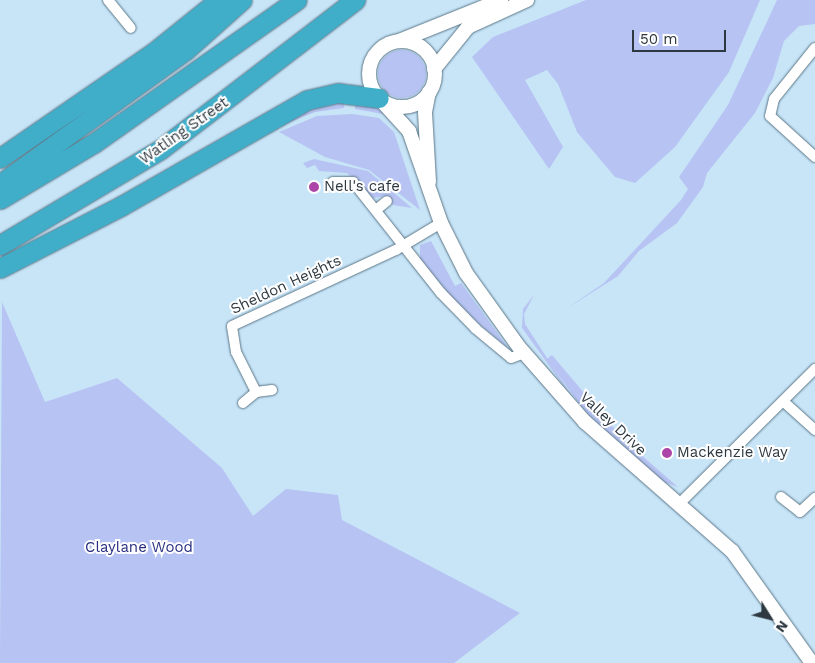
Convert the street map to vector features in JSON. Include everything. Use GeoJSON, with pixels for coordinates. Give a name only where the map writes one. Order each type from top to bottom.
{"type":"FeatureCollection","features":[{"type":"Feature","properties":{"kind":"highway"},"geometry":{"type":"LineString","coordinates":[[0,158],[146,58],[219,0]]}},
{"type":"Feature","properties":{"kind":"highway"},"geometry":{"type":"LineString","coordinates":[[0,184],[186,50],[242,0]]}},
{"type":"Feature","properties":{"kind":"highway"},"geometry":{"type":"LineString","coordinates":[[0,199],[94,143],[297,0]]}},
{"type":"Feature","properties":{"kind":"highway","name":"Watling Street"},"geometry":{"type":"LineString","coordinates":[[0,245],[161,149],[355,0]]}},
{"type":"Feature","properties":{"kind":"highway"},"geometry":{"type":"LineString","coordinates":[[0,268],[311,98],[346,92],[379,98]]}},
{"type":"Feature","properties":{"kind":"street"},"geometry":{"type":"LineString","coordinates":[[108,0],[131,28]]}},
{"type":"Feature","properties":{"kind":"street"},"geometry":{"type":"LineString","coordinates":[[501,0],[380,50],[370,65],[370,83],[379,98],[406,106],[430,91],[434,69],[468,27],[528,0]]}},
{"type":"Feature","properties":{"kind":"street"},"geometry":{"type":"LineString","coordinates":[[398,41],[422,48],[434,69]]}},
{"type":"Feature","properties":{"kind":"street"},"geometry":{"type":"LineString","coordinates":[[815,48],[774,99],[770,116],[815,157]]}},
{"type":"Feature","properties":{"kind":"street","name":"Valley Drive"},"geometry":{"type":"LineString","coordinates":[[428,183],[425,112],[430,91]]}},
{"type":"Feature","properties":{"kind":"street","name":"Valley Drive"},"geometry":{"type":"LineString","coordinates":[[379,98],[409,131],[441,223],[466,274],[524,353],[585,422],[737,557],[812,663]]}},
{"type":"Feature","properties":{"kind":"street"},"geometry":{"type":"LineString","coordinates":[[333,182],[353,182],[405,245],[441,293],[476,329],[511,358],[524,353]]}},
{"type":"Feature","properties":{"kind":"street"},"geometry":{"type":"LineString","coordinates":[[376,210],[387,201]]}},
{"type":"Feature","properties":{"kind":"street"},"geometry":{"type":"LineString","coordinates":[[405,245],[441,223]]}},
{"type":"Feature","properties":{"kind":"street","name":"Sheldon Heights"},"geometry":{"type":"LineString","coordinates":[[256,392],[236,352],[232,326],[405,245]]}},
{"type":"Feature","properties":{"kind":"street"},"geometry":{"type":"LineString","coordinates":[[679,504],[784,402],[815,369]]}},
{"type":"Feature","properties":{"kind":"street"},"geometry":{"type":"LineString","coordinates":[[243,402],[256,392],[272,390]]}},
{"type":"Feature","properties":{"kind":"street"},"geometry":{"type":"LineString","coordinates":[[784,402],[815,430]]}},
{"type":"Feature","properties":{"kind":"street"},"geometry":{"type":"LineString","coordinates":[[781,497],[800,512],[815,498]]}},
{"type":"Feature","properties":{"kind":"green space"},"geometry":{"type":"Polygon","coordinates":[[[586,0],[760,0],[729,72],[675,147],[635,183],[615,177],[577,132],[558,84],[547,70],[525,80],[563,147],[549,169],[472,57],[493,37],[586,0]]]}},
{"type":"Feature","properties":{"kind":"green space"},"geometry":{"type":"Polygon","coordinates":[[[777,0],[815,0],[815,24],[799,26],[784,41],[773,78],[755,113],[707,173],[703,187],[677,223],[639,251],[618,276],[566,309],[604,283],[681,200],[688,189],[679,177],[728,105],[777,0]]]}},
{"type":"Feature","properties":{"kind":"green space"},"geometry":{"type":"Polygon","coordinates":[[[402,50],[411,52],[419,57],[424,65],[426,74],[424,83],[419,91],[411,96],[402,98],[393,96],[385,91],[380,83],[378,74],[380,65],[385,57],[393,52],[402,50]]]}},
{"type":"Feature","properties":{"kind":"green space"},"geometry":{"type":"Polygon","coordinates":[[[355,100],[369,103],[388,115],[355,109],[355,100]]]}},
{"type":"Feature","properties":{"kind":"green space"},"geometry":{"type":"Polygon","coordinates":[[[345,101],[344,108],[315,112],[266,132],[310,108],[345,101]]]}},
{"type":"Feature","properties":{"kind":"green space"},"geometry":{"type":"Polygon","coordinates":[[[352,114],[379,118],[394,132],[420,210],[369,170],[325,157],[279,132],[317,116],[352,114]]]}},
{"type":"Feature","properties":{"kind":"green space"},"geometry":{"type":"Polygon","coordinates":[[[314,159],[368,171],[412,208],[393,205],[385,196],[373,198],[347,173],[319,171],[315,165],[307,168],[303,163],[314,159]]]}},
{"type":"Feature","properties":{"kind":"green space"},"geometry":{"type":"Polygon","coordinates":[[[431,241],[455,286],[461,283],[509,349],[461,309],[420,259],[420,245],[431,241]]]}},
{"type":"Feature","properties":{"kind":"green space"},"geometry":{"type":"Polygon","coordinates":[[[534,295],[524,314],[525,324],[577,404],[522,328],[523,309],[534,295]]]}},
{"type":"Feature","properties":{"kind":"green space","name":"Claylane Wood"},"geometry":{"type":"Polygon","coordinates":[[[2,302],[45,402],[117,378],[222,468],[253,516],[286,489],[338,495],[342,520],[520,613],[454,663],[0,663],[2,302]]]}},
{"type":"Feature","properties":{"kind":"green space"},"geometry":{"type":"Polygon","coordinates":[[[552,355],[624,440],[678,487],[663,482],[585,412],[547,359],[552,355]]]}},
{"type":"Feature","properties":{"kind":"place","name":"Nell's cafe"},"geometry":{"type":"Point","coordinates":[314,187]}},
{"type":"Feature","properties":{"kind":"place","name":"Mackenzie Way"},"geometry":{"type":"Point","coordinates":[667,453]}}]}
